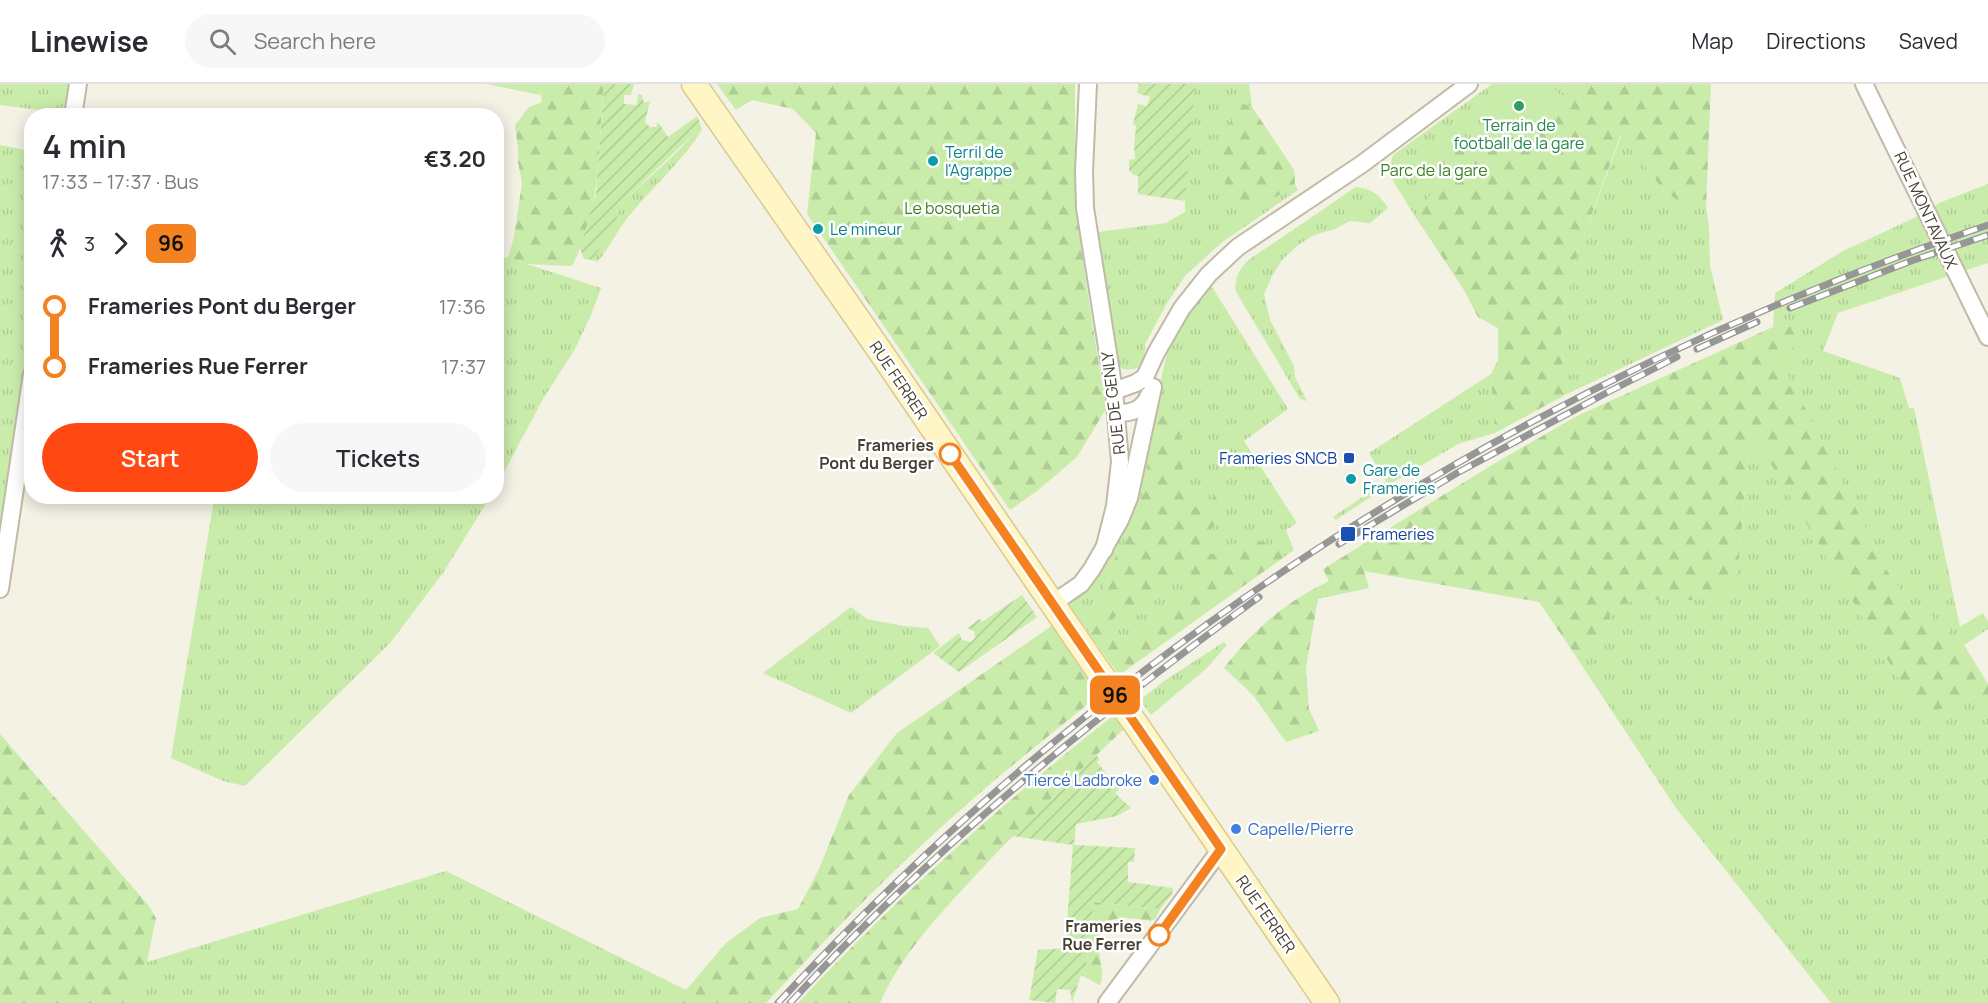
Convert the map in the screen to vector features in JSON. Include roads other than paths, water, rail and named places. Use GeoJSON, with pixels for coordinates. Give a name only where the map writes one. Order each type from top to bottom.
{"type":"FeatureCollection","features":[{"type":"Feature","properties":{"kind":"main road","name":"RUE FERRER"},"geometry":{"type":"LineString","coordinates":[[693,84],[880,351],[1328,1003]]}},
{"type":"Feature","properties":{"kind":"street"},"geometry":{"type":"LineString","coordinates":[[74,108],[78,84]]}},
{"type":"Feature","properties":{"kind":"street","name":"RUE DE GENLY"},"geometry":{"type":"LineString","coordinates":[[1088,84],[1084,208],[1117,413],[1120,471],[1115,506],[1104,550]]}},
{"type":"Feature","properties":{"kind":"street"},"geometry":{"type":"LineString","coordinates":[[1114,392],[1144,377],[1182,308],[1209,274],[1238,247],[1378,152],[1469,84]]}},
{"type":"Feature","properties":{"kind":"street","name":"RUE MONTAVAUX"},"geometry":{"type":"LineString","coordinates":[[1864,84],[1988,337]]}},
{"type":"Feature","properties":{"kind":"street","name":"RUE DE GENLY"},"geometry":{"type":"LineString","coordinates":[[1104,550],[1129,498],[1166,336]]}},
{"type":"Feature","properties":{"kind":"street"},"geometry":{"type":"LineString","coordinates":[[1117,413],[1137,410],[1146,403],[1153,387]]}},
{"type":"Feature","properties":{"kind":"street"},"geometry":{"type":"LineString","coordinates":[[0,589],[24,428]]}},
{"type":"Feature","properties":{"kind":"street"},"geometry":{"type":"LineString","coordinates":[[1052,604],[1081,584],[1104,550]]}},
{"type":"Feature","properties":{"kind":"street"},"geometry":{"type":"LineString","coordinates":[[1107,1003],[1221,849]]}},
{"type":"Feature","properties":{"kind":"railway"},"geometry":{"type":"LineString","coordinates":[[778,1003],[906,873],[1042,752],[1185,640],[1334,538],[1490,445],[1651,362],[1817,288],[1988,225]]}},
{"type":"Feature","properties":{"kind":"railway"},"geometry":{"type":"LineString","coordinates":[[1790,308],[1911,261],[1988,235]]}},
{"type":"Feature","properties":{"kind":"railway"},"geometry":{"type":"LineString","coordinates":[[1697,349],[1757,322]]}},
{"type":"Feature","properties":{"kind":"railway"},"geometry":{"type":"LineString","coordinates":[[1339,544],[1457,473],[1677,357]]}},
{"type":"Feature","properties":{"kind":"railway"},"geometry":{"type":"LineString","coordinates":[[790,1003],[899,892],[1014,788],[1135,690],[1259,597]]}},
{"type":"Feature","properties":{"kind":"place","name":"Terrain de football de la gare"},"geometry":{"type":"Point","coordinates":[1519,106]}},
{"type":"Feature","properties":{"kind":"place","name":"Terril de l'Agrappe"},"geometry":{"type":"Point","coordinates":[933,161]}},
{"type":"Feature","properties":{"kind":"place","name":"Le mineur"},"geometry":{"type":"Point","coordinates":[818,229]}},
{"type":"Feature","properties":{"kind":"place","name":"Frameries Pont du Berger"},"geometry":{"type":"Point","coordinates":[950,454]}},
{"type":"Feature","properties":{"kind":"place","name":"Frameries SNCB"},"geometry":{"type":"Point","coordinates":[1349,458]}},
{"type":"Feature","properties":{"kind":"place","name":"Gare de Frameries"},"geometry":{"type":"Point","coordinates":[1351,479]}},
{"type":"Feature","properties":{"kind":"place","name":"Frameries"},"geometry":{"type":"Point","coordinates":[1348,534]}},
{"type":"Feature","properties":{"kind":"place","name":"Tiercé Ladbroke"},"geometry":{"type":"Point","coordinates":[1154,780]}},
{"type":"Feature","properties":{"kind":"place","name":"Capelle/Pierre"},"geometry":{"type":"Point","coordinates":[1236,829]}},
{"type":"Feature","properties":{"kind":"place","name":"Frameries Rue Ferrer"},"geometry":{"type":"Point","coordinates":[1159,935]}},
{"type":"Feature","properties":{"kind":"park label","name":"Parc de la gare"},"geometry":{"type":"Point","coordinates":[1434,170]}},
{"type":"Feature","properties":{"kind":"park label","name":"Le bosquetia"},"geometry":{"type":"Point","coordinates":[952,208]}}]}
